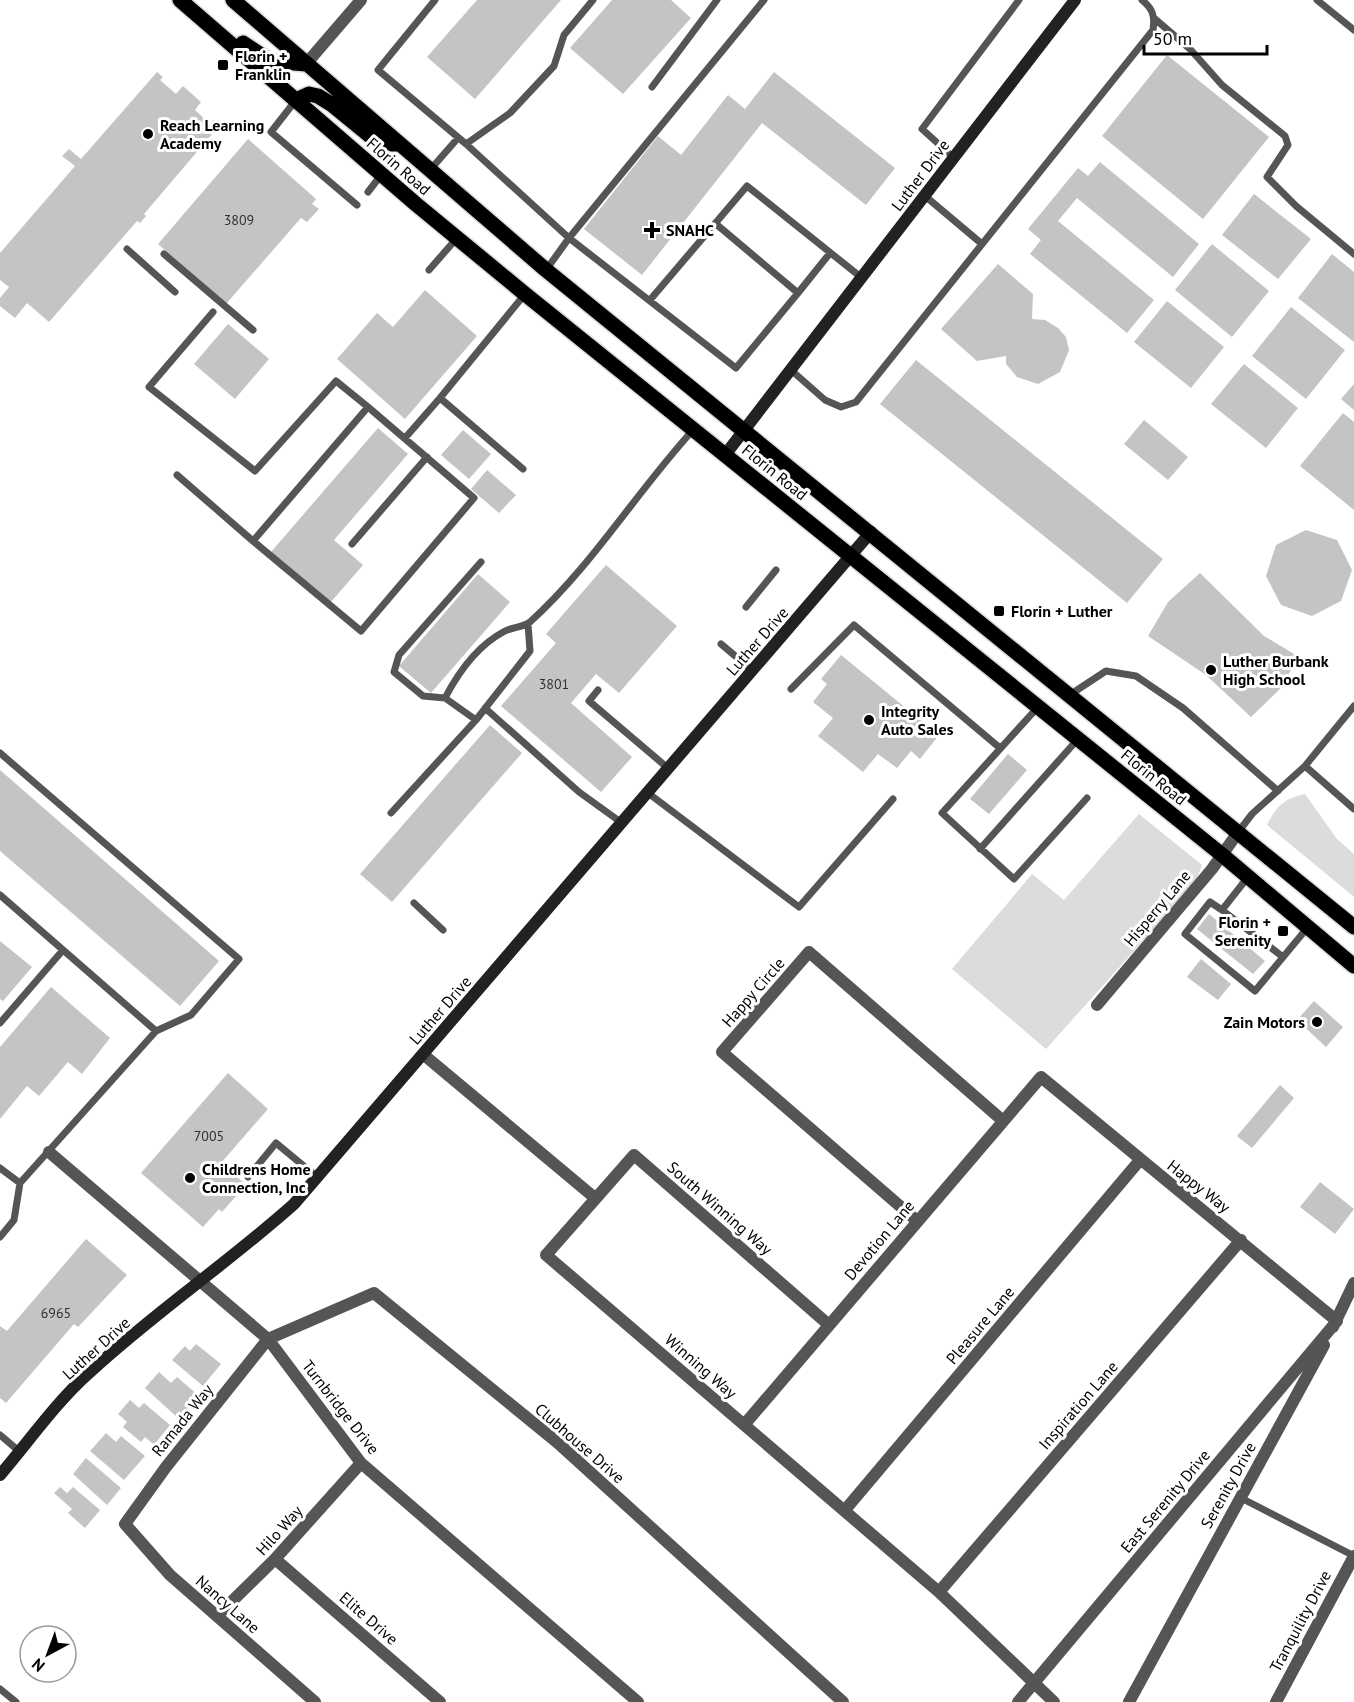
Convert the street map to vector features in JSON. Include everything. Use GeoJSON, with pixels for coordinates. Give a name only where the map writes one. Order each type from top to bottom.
{"type":"FeatureCollection","features":[{"type":"Feature","properties":{"kind":"main road","name":"Florin Road"},"geometry":{"type":"LineString","coordinates":[[233,0],[546,270],[1071,694],[1354,927]]}},
{"type":"Feature","properties":{"kind":"main road","name":"Florin Road"},"geometry":{"type":"LineString","coordinates":[[185,4],[381,174],[525,294],[1221,854],[1354,966]]}},
{"type":"Feature","properties":{"kind":"main road"},"geometry":{"type":"LineString","coordinates":[[185,4],[270,61],[306,64]]}},
{"type":"Feature","properties":{"kind":"main road"},"geometry":{"type":"LineString","coordinates":[[296,100],[309,94],[318,96],[380,144],[399,144]]}},
{"type":"Feature","properties":{"kind":"street"},"geometry":{"type":"LineString","coordinates":[[306,64],[361,0]]}},
{"type":"Feature","properties":{"kind":"street","name":"Luther Drive"},"geometry":{"type":"LineString","coordinates":[[725,455],[1075,0]]}},
{"type":"Feature","properties":{"kind":"street","name":"Luther Drive"},"geometry":{"type":"LineString","coordinates":[[0,1474],[89,1373],[201,1280],[225,1265],[264,1231],[317,1177],[871,532]]}},
{"type":"Feature","properties":{"kind":"street","name":"Hisperry Lane"},"geometry":{"type":"LineString","coordinates":[[1097,1005],[1212,869],[1239,831]]}},
{"type":"Feature","properties":{"kind":"street","name":"Happy Circle"},"geometry":{"type":"LineString","coordinates":[[916,1220],[722,1052],[809,952],[1002,1120]]}},
{"type":"Feature","properties":{"kind":"street"},"geometry":{"type":"LineString","coordinates":[[424,1055],[595,1198]]}},
{"type":"Feature","properties":{"kind":"street","name":"Devotion Lane"},"geometry":{"type":"LineString","coordinates":[[744,1425],[916,1220],[1041,1077]]}},
{"type":"Feature","properties":{"kind":"street","name":"Happy Way"},"geometry":{"type":"LineString","coordinates":[[1041,1077],[1140,1160],[1242,1240],[1337,1321]]}},
{"type":"Feature","properties":{"kind":"street","name":"Turnbridge Drive"},"geometry":{"type":"LineString","coordinates":[[49,1152],[268,1339],[361,1463],[638,1702]]}},
{"type":"Feature","properties":{"kind":"street","name":"South Winning Way"},"geometry":{"type":"LineString","coordinates":[[595,1198],[634,1155],[829,1325]]}},
{"type":"Feature","properties":{"kind":"street","name":"Pleasure Lane"},"geometry":{"type":"LineString","coordinates":[[845,1510],[1140,1160]]}},
{"type":"Feature","properties":{"kind":"street","name":"Winning Way"},"geometry":{"type":"LineString","coordinates":[[595,1198],[546,1255],[939,1592],[1054,1702]]}},
{"type":"Feature","properties":{"kind":"street","name":"Inspiration Lane"},"geometry":{"type":"LineString","coordinates":[[939,1592],[1242,1240]]}},
{"type":"Feature","properties":{"kind":"street","name":"Serenity Drive"},"geometry":{"type":"LineString","coordinates":[[1129,1702],[1337,1321],[1354,1283]]}},
{"type":"Feature","properties":{"kind":"street","name":"Clubhouse Drive"},"geometry":{"type":"LineString","coordinates":[[268,1339],[374,1293],[558,1443],[843,1702]]}},
{"type":"Feature","properties":{"kind":"street","name":"East Serenity Drive"},"geometry":{"type":"LineString","coordinates":[[1018,1702],[1337,1321]]}},
{"type":"Feature","properties":{"kind":"street","name":"Ramada Way"},"geometry":{"type":"LineString","coordinates":[[125,1524],[166,1467],[268,1339]]}},
{"type":"Feature","properties":{"kind":"street","name":"Hilo Way"},"geometry":{"type":"LineString","coordinates":[[217,1616],[275,1559],[361,1463]]}},
{"type":"Feature","properties":{"kind":"street","name":"Nancy Lane"},"geometry":{"type":"LineString","coordinates":[[125,1524],[170,1575],[315,1702]]}},
{"type":"Feature","properties":{"kind":"street","name":"Tranquility Drive"},"geometry":{"type":"LineString","coordinates":[[1276,1702],[1350,1573],[1354,1556]]}},
{"type":"Feature","properties":{"kind":"street","name":"Elite Drive"},"geometry":{"type":"LineString","coordinates":[[275,1559],[440,1702]]}},
{"type":"Feature","properties":{"kind":"lane"},"geometry":{"type":"LineString","coordinates":[[435,0],[378,70],[466,144],[569,238],[736,368],[830,253]]}},
{"type":"Feature","properties":{"kind":"lane"},"geometry":{"type":"LineString","coordinates":[[466,144],[510,113],[554,66],[564,35],[593,0]]}},
{"type":"Feature","properties":{"kind":"lane"},"geometry":{"type":"LineString","coordinates":[[652,87],[717,0]]}},
{"type":"Feature","properties":{"kind":"lane"},"geometry":{"type":"LineString","coordinates":[[546,270],[569,238],[764,0]]}},
{"type":"Feature","properties":{"kind":"lane"},"geometry":{"type":"LineString","coordinates":[[954,158],[922,129],[1019,0]]}},
{"type":"Feature","properties":{"kind":"lane"},"geometry":{"type":"LineString","coordinates":[[1142,0],[1150,7],[1155,19],[1190,49],[1222,85],[1285,136],[1288,145],[1267,177],[1296,206],[1354,254]]}},
{"type":"Feature","properties":{"kind":"lane"},"geometry":{"type":"LineString","coordinates":[[1317,0],[1354,30]]}},
{"type":"Feature","properties":{"kind":"lane"},"geometry":{"type":"LineString","coordinates":[[791,370],[825,400],[841,407],[856,402],[1147,40],[1154,30],[1155,19]]}},
{"type":"Feature","properties":{"kind":"lane"},"geometry":{"type":"LineString","coordinates":[[296,100],[271,132],[357,205]]}},
{"type":"Feature","properties":{"kind":"lane"},"geometry":{"type":"LineString","coordinates":[[430,171],[458,138]]}},
{"type":"Feature","properties":{"kind":"lane"},"geometry":{"type":"LineString","coordinates":[[368,192],[381,174]]}},
{"type":"Feature","properties":{"kind":"lane"},"geometry":{"type":"LineString","coordinates":[[650,300],[747,186],[862,278]]}},
{"type":"Feature","properties":{"kind":"lane"},"geometry":{"type":"LineString","coordinates":[[925,196],[982,244]]}},
{"type":"Feature","properties":{"kind":"lane"},"geometry":{"type":"LineString","coordinates":[[716,224],[798,293]]}},
{"type":"Feature","properties":{"kind":"lane"},"geometry":{"type":"LineString","coordinates":[[429,270],[457,238]]}},
{"type":"Feature","properties":{"kind":"lane"},"geometry":{"type":"LineString","coordinates":[[127,249],[175,292]]}},
{"type":"Feature","properties":{"kind":"lane"},"geometry":{"type":"LineString","coordinates":[[164,254],[252,330]]}},
{"type":"Feature","properties":{"kind":"lane"},"geometry":{"type":"LineString","coordinates":[[405,438],[525,294]]}},
{"type":"Feature","properties":{"kind":"lane"},"geometry":{"type":"LineString","coordinates":[[177,475],[361,631],[474,498],[336,381],[255,471],[149,387],[213,312]]}},
{"type":"Feature","properties":{"kind":"lane"},"geometry":{"type":"LineString","coordinates":[[440,398],[523,469]]}},
{"type":"Feature","properties":{"kind":"lane"},"geometry":{"type":"LineString","coordinates":[[254,541],[368,407]]}},
{"type":"Feature","properties":{"kind":"lane"},"geometry":{"type":"LineString","coordinates":[[445,698],[454,680],[487,641],[513,627],[528,624],[605,540],[659,467],[694,429]]}},
{"type":"Feature","properties":{"kind":"lane"},"geometry":{"type":"LineString","coordinates":[[352,544],[427,457]]}},
{"type":"Feature","properties":{"kind":"lane"},"geometry":{"type":"LineString","coordinates":[[476,720],[445,698],[423,696],[394,672],[399,655],[481,562]]}},
{"type":"Feature","properties":{"kind":"lane"},"geometry":{"type":"LineString","coordinates":[[746,607],[776,570]]}},
{"type":"Feature","properties":{"kind":"lane"},"geometry":{"type":"LineString","coordinates":[[391,813],[476,720],[530,651],[528,624]]}},
{"type":"Feature","properties":{"kind":"lane"},"geometry":{"type":"LineString","coordinates":[[791,689],[854,625],[1000,748]]}},
{"type":"Feature","properties":{"kind":"lane"},"geometry":{"type":"LineString","coordinates":[[721,644],[753,671]]}},
{"type":"Feature","properties":{"kind":"lane"},"geometry":{"type":"LineString","coordinates":[[1071,694],[1106,671],[1136,676],[1183,708],[1278,790]]}},
{"type":"Feature","properties":{"kind":"lane"},"geometry":{"type":"LineString","coordinates":[[598,690],[589,700],[669,769]]}},
{"type":"Feature","properties":{"kind":"lane"},"geometry":{"type":"LineString","coordinates":[[1239,831],[1252,814],[1305,766],[1354,706]]}},
{"type":"Feature","properties":{"kind":"lane"},"geometry":{"type":"LineString","coordinates":[[1038,707],[942,813],[1014,879],[1087,798]]}},
{"type":"Feature","properties":{"kind":"lane"},"geometry":{"type":"LineString","coordinates":[[485,708],[579,792],[622,823]]}},
{"type":"Feature","properties":{"kind":"lane"},"geometry":{"type":"LineString","coordinates":[[980,849],[1078,739]]}},
{"type":"Feature","properties":{"kind":"lane"},"geometry":{"type":"LineString","coordinates":[[0,753],[240,959],[191,1015],[156,1031],[20,1183],[14,1220],[0,1237]]}},
{"type":"Feature","properties":{"kind":"lane"},"geometry":{"type":"LineString","coordinates":[[1305,766],[1354,809]]}},
{"type":"Feature","properties":{"kind":"lane"},"geometry":{"type":"LineString","coordinates":[[648,793],[799,907],[893,799]]}},
{"type":"Feature","properties":{"kind":"lane"},"geometry":{"type":"LineString","coordinates":[[1222,910],[1248,877]]}},
{"type":"Feature","properties":{"kind":"lane"},"geometry":{"type":"LineString","coordinates":[[0,896],[156,1031]]}},
{"type":"Feature","properties":{"kind":"lane"},"geometry":{"type":"LineString","coordinates":[[1283,957],[1210,902],[1185,934],[1255,991],[1308,927]]}},
{"type":"Feature","properties":{"kind":"lane"},"geometry":{"type":"LineString","coordinates":[[414,903],[443,930]]}},
{"type":"Feature","properties":{"kind":"lane"},"geometry":{"type":"LineString","coordinates":[[0,1023],[63,950]]}},
{"type":"Feature","properties":{"kind":"lane"},"geometry":{"type":"LineString","coordinates":[[249,1177],[276,1143],[317,1177]]}},
{"type":"Feature","properties":{"kind":"lane"},"geometry":{"type":"LineString","coordinates":[[0,1168],[20,1183]]}},
{"type":"Feature","properties":{"kind":"lane"},"geometry":{"type":"LineString","coordinates":[[0,1435],[20,1452]]}},
{"type":"Feature","properties":{"kind":"lane"},"geometry":{"type":"LineString","coordinates":[[1240,1498],[1354,1556]]}},
{"type":"Feature","properties":{"kind":"lane"},"geometry":{"type":"LineString","coordinates":[[0,1689],[15,1702]]}},
{"type":"Feature","properties":{"kind":"shaded area"},"geometry":{"type":"Polygon","coordinates":[[[1305,794],[1337,839],[1354,854],[1354,897],[1267,825],[1282,804],[1291,798],[1305,794]]]}},
{"type":"Feature","properties":{"kind":"shaded area"},"geometry":{"type":"Polygon","coordinates":[[[1139,814],[1202,865],[1195,883],[1046,1049],[952,969],[1032,874],[1064,900],[1139,814]]]}},
{"type":"Feature","properties":{"kind":"building"},"geometry":{"type":"Polygon","coordinates":[[[477,0],[561,0],[475,99],[427,57],[477,0]]]}},
{"type":"Feature","properties":{"kind":"building"},"geometry":{"type":"Polygon","coordinates":[[[612,0],[671,0],[691,18],[623,94],[570,48],[612,0]]]}},
{"type":"Feature","properties":{"kind":"building"},"geometry":{"type":"Polygon","coordinates":[[[1167,55],[1269,137],[1203,219],[1102,136],[1167,55]]]}},
{"type":"Feature","properties":{"kind":"building"},"geometry":{"type":"Polygon","coordinates":[[[157,72],[163,77],[160,80],[176,94],[183,86],[201,102],[195,110],[210,124],[213,120],[219,126],[144,214],[146,216],[140,223],[137,221],[49,322],[27,303],[15,318],[0,306],[0,298],[9,287],[0,280],[0,253],[75,166],[62,156],[69,149],[81,159],[157,72]]]}},
{"type":"Feature","properties":{"kind":"building"},"geometry":{"type":"Polygon","coordinates":[[[774,72],[895,168],[866,205],[762,123],[642,275],[584,229],[658,136],[681,155],[728,95],[745,109],[774,72]]]}},
{"type":"Feature","properties":{"kind":"building"},"geometry":{"type":"Polygon","coordinates":[[[248,139],[316,199],[312,204],[319,209],[307,222],[301,218],[226,304],[158,244],[248,139]]]}},
{"type":"Feature","properties":{"kind":"building"},"geometry":{"type":"Polygon","coordinates":[[[1100,162],[1199,244],[1173,277],[1077,198],[1058,221],[1154,300],[1127,333],[1030,254],[1041,240],[1028,229],[1078,168],[1088,176],[1100,162]]]}},
{"type":"Feature","properties":{"kind":"building"},"geometry":{"type":"Polygon","coordinates":[[[1254,194],[1311,239],[1278,279],[1222,235],[1254,194]]]}},
{"type":"Feature","properties":{"kind":"building"},"geometry":{"type":"Polygon","coordinates":[[[1212,244],[1269,291],[1232,337],[1175,290],[1212,244]]]}},
{"type":"Feature","properties":{"kind":"building"},"geometry":{"type":"Polygon","coordinates":[[[1332,254],[1354,272],[1354,342],[1298,298],[1332,254]]]}},
{"type":"Feature","properties":{"kind":"building"},"geometry":{"type":"Polygon","coordinates":[[[998,264],[1033,294],[1032,319],[1045,320],[1058,328],[1066,337],[1069,350],[1060,372],[1038,384],[1017,377],[1006,364],[1006,356],[977,361],[941,329],[998,264]]]}},
{"type":"Feature","properties":{"kind":"building"},"geometry":{"type":"Polygon","coordinates":[[[425,290],[477,336],[405,419],[337,359],[377,313],[393,327],[425,290]]]}},
{"type":"Feature","properties":{"kind":"building"},"geometry":{"type":"Polygon","coordinates":[[[1167,301],[1224,347],[1191,388],[1134,342],[1167,301]]]}},
{"type":"Feature","properties":{"kind":"building"},"geometry":{"type":"Polygon","coordinates":[[[1291,307],[1345,350],[1306,399],[1252,356],[1291,307]]]}},
{"type":"Feature","properties":{"kind":"building"},"geometry":{"type":"Polygon","coordinates":[[[228,324],[269,359],[235,399],[194,364],[228,324]]]}},
{"type":"Feature","properties":{"kind":"building"},"geometry":{"type":"Polygon","coordinates":[[[916,360],[1163,559],[1127,603],[880,404],[916,360]]]}},
{"type":"Feature","properties":{"kind":"building"},"geometry":{"type":"Polygon","coordinates":[[[1244,364],[1298,408],[1266,448],[1211,404],[1244,364]]]}},
{"type":"Feature","properties":{"kind":"building"},"geometry":{"type":"Polygon","coordinates":[[[1354,384],[1354,410],[1341,399],[1354,384]]]}},
{"type":"Feature","properties":{"kind":"building"},"geometry":{"type":"Polygon","coordinates":[[[1343,413],[1354,422],[1354,510],[1300,466],[1343,413]]]}},
{"type":"Feature","properties":{"kind":"building"},"geometry":{"type":"Polygon","coordinates":[[[1144,420],[1188,457],[1168,480],[1124,444],[1144,420]]]}},
{"type":"Feature","properties":{"kind":"building"},"geometry":{"type":"Polygon","coordinates":[[[378,428],[408,454],[334,540],[363,565],[330,603],[271,552],[378,428]]]}},
{"type":"Feature","properties":{"kind":"building"},"geometry":{"type":"Polygon","coordinates":[[[463,430],[491,454],[469,479],[441,455],[463,430]]]}},
{"type":"Feature","properties":{"kind":"building"},"geometry":{"type":"Polygon","coordinates":[[[487,470],[516,495],[499,513],[471,489],[487,470]]]}},
{"type":"Feature","properties":{"kind":"building"},"geometry":{"type":"Polygon","coordinates":[[[1306,530],[1337,540],[1352,570],[1341,601],[1312,616],[1281,605],[1266,576],[1276,545],[1306,530]]]}},
{"type":"Feature","properties":{"kind":"building"},"geometry":{"type":"Polygon","coordinates":[[[606,565],[677,626],[619,693],[596,674],[571,703],[632,757],[601,792],[501,706],[556,643],[546,634],[606,565]]]}},
{"type":"Feature","properties":{"kind":"building"},"geometry":{"type":"Polygon","coordinates":[[[1200,573],[1264,636],[1299,657],[1279,690],[1251,717],[1206,675],[1148,636],[1168,602],[1200,573]]]}},
{"type":"Feature","properties":{"kind":"building"},"geometry":{"type":"Polygon","coordinates":[[[478,574],[510,602],[431,693],[399,666],[478,574]]]}},
{"type":"Feature","properties":{"kind":"building"},"geometry":{"type":"Polygon","coordinates":[[[841,655],[939,735],[920,759],[911,751],[897,768],[878,754],[863,772],[818,736],[833,718],[813,702],[827,684],[821,679],[841,655]]]}},
{"type":"Feature","properties":{"kind":"building"},"geometry":{"type":"Polygon","coordinates":[[[490,725],[522,753],[392,902],[360,874],[490,725]]]}},
{"type":"Feature","properties":{"kind":"building"},"geometry":{"type":"Polygon","coordinates":[[[1008,754],[1027,770],[989,814],[970,799],[1008,754]]]}},
{"type":"Feature","properties":{"kind":"building"},"geometry":{"type":"Polygon","coordinates":[[[0,770],[219,961],[180,1006],[0,851],[0,770]]]}},
{"type":"Feature","properties":{"kind":"building"},"geometry":{"type":"Polygon","coordinates":[[[1209,914],[1265,961],[1253,974],[1197,929],[1209,914]]]}},
{"type":"Feature","properties":{"kind":"building"},"geometry":{"type":"Polygon","coordinates":[[[0,941],[32,967],[3,1001],[0,999],[0,941]]]}},
{"type":"Feature","properties":{"kind":"building"},"geometry":{"type":"Polygon","coordinates":[[[1201,959],[1231,984],[1218,1000],[1187,977],[1201,959]]]}},
{"type":"Feature","properties":{"kind":"building"},"geometry":{"type":"Polygon","coordinates":[[[51,987],[110,1038],[82,1074],[68,1062],[39,1096],[27,1086],[0,1119],[0,1047],[51,987]]]}},
{"type":"Feature","properties":{"kind":"building"},"geometry":{"type":"Polygon","coordinates":[[[1314,1001],[1343,1027],[1326,1047],[1297,1020],[1314,1001]]]}},
{"type":"Feature","properties":{"kind":"building"},"geometry":{"type":"Polygon","coordinates":[[[228,1073],[268,1109],[221,1163],[246,1185],[222,1212],[219,1209],[203,1227],[141,1173],[228,1073]]]}},
{"type":"Feature","properties":{"kind":"building"},"geometry":{"type":"Polygon","coordinates":[[[1280,1085],[1294,1098],[1252,1148],[1237,1136],[1280,1085]]]}},
{"type":"Feature","properties":{"kind":"building"},"geometry":{"type":"Polygon","coordinates":[[[1320,1182],[1354,1209],[1335,1234],[1300,1207],[1320,1182]]]}},
{"type":"Feature","properties":{"kind":"building"},"geometry":{"type":"Polygon","coordinates":[[[86,1239],[127,1275],[78,1327],[74,1324],[6,1403],[0,1398],[0,1326],[7,1331],[86,1239]]]}},
{"type":"Feature","properties":{"kind":"building"},"geometry":{"type":"Polygon","coordinates":[[[196,1344],[221,1364],[203,1386],[172,1360],[185,1346],[190,1351],[196,1344]]]}},
{"type":"Feature","properties":{"kind":"building"},"geometry":{"type":"Polygon","coordinates":[[[159,1372],[171,1383],[177,1377],[199,1396],[179,1419],[145,1388],[159,1372]]]}},
{"type":"Feature","properties":{"kind":"building"},"geometry":{"type":"Polygon","coordinates":[[[130,1400],[139,1408],[144,1403],[170,1425],[154,1445],[145,1437],[141,1442],[123,1427],[127,1422],[118,1414],[130,1400]]]}},
{"type":"Feature","properties":{"kind":"building"},"geometry":{"type":"Polygon","coordinates":[[[106,1433],[116,1442],[121,1436],[145,1456],[124,1480],[90,1451],[106,1433]]]}},
{"type":"Feature","properties":{"kind":"building"},"geometry":{"type":"Polygon","coordinates":[[[86,1458],[121,1488],[107,1505],[73,1474],[86,1458]]]}},
{"type":"Feature","properties":{"kind":"building"},"geometry":{"type":"Polygon","coordinates":[[[60,1487],[67,1493],[73,1487],[100,1510],[85,1528],[68,1513],[72,1509],[54,1493],[60,1487]]]}},
{"type":"Feature","properties":{"kind":"place","name":"Florin + Franklin"},"geometry":{"type":"Point","coordinates":[223,65]}},
{"type":"Feature","properties":{"kind":"place","name":"Reach Learning Academy"},"geometry":{"type":"Point","coordinates":[148,134]}},
{"type":"Feature","properties":{"kind":"place","name":"SNAHC"},"geometry":{"type":"Point","coordinates":[652,230]}},
{"type":"Feature","properties":{"kind":"place","name":"Florin + Luther"},"geometry":{"type":"Point","coordinates":[999,611]}},
{"type":"Feature","properties":{"kind":"place","name":"Luther Burbank High School"},"geometry":{"type":"Point","coordinates":[1211,670]}},
{"type":"Feature","properties":{"kind":"place","name":"Integrity Auto Sales"},"geometry":{"type":"Point","coordinates":[869,720]}},
{"type":"Feature","properties":{"kind":"place","name":"Florin + Serenity"},"geometry":{"type":"Point","coordinates":[1283,931]}},
{"type":"Feature","properties":{"kind":"place","name":"Zain Motors"},"geometry":{"type":"Point","coordinates":[1317,1022]}},
{"type":"Feature","properties":{"kind":"place","name":"Childrens Home Connection, Inc"},"geometry":{"type":"Point","coordinates":[190,1178]}}]}
